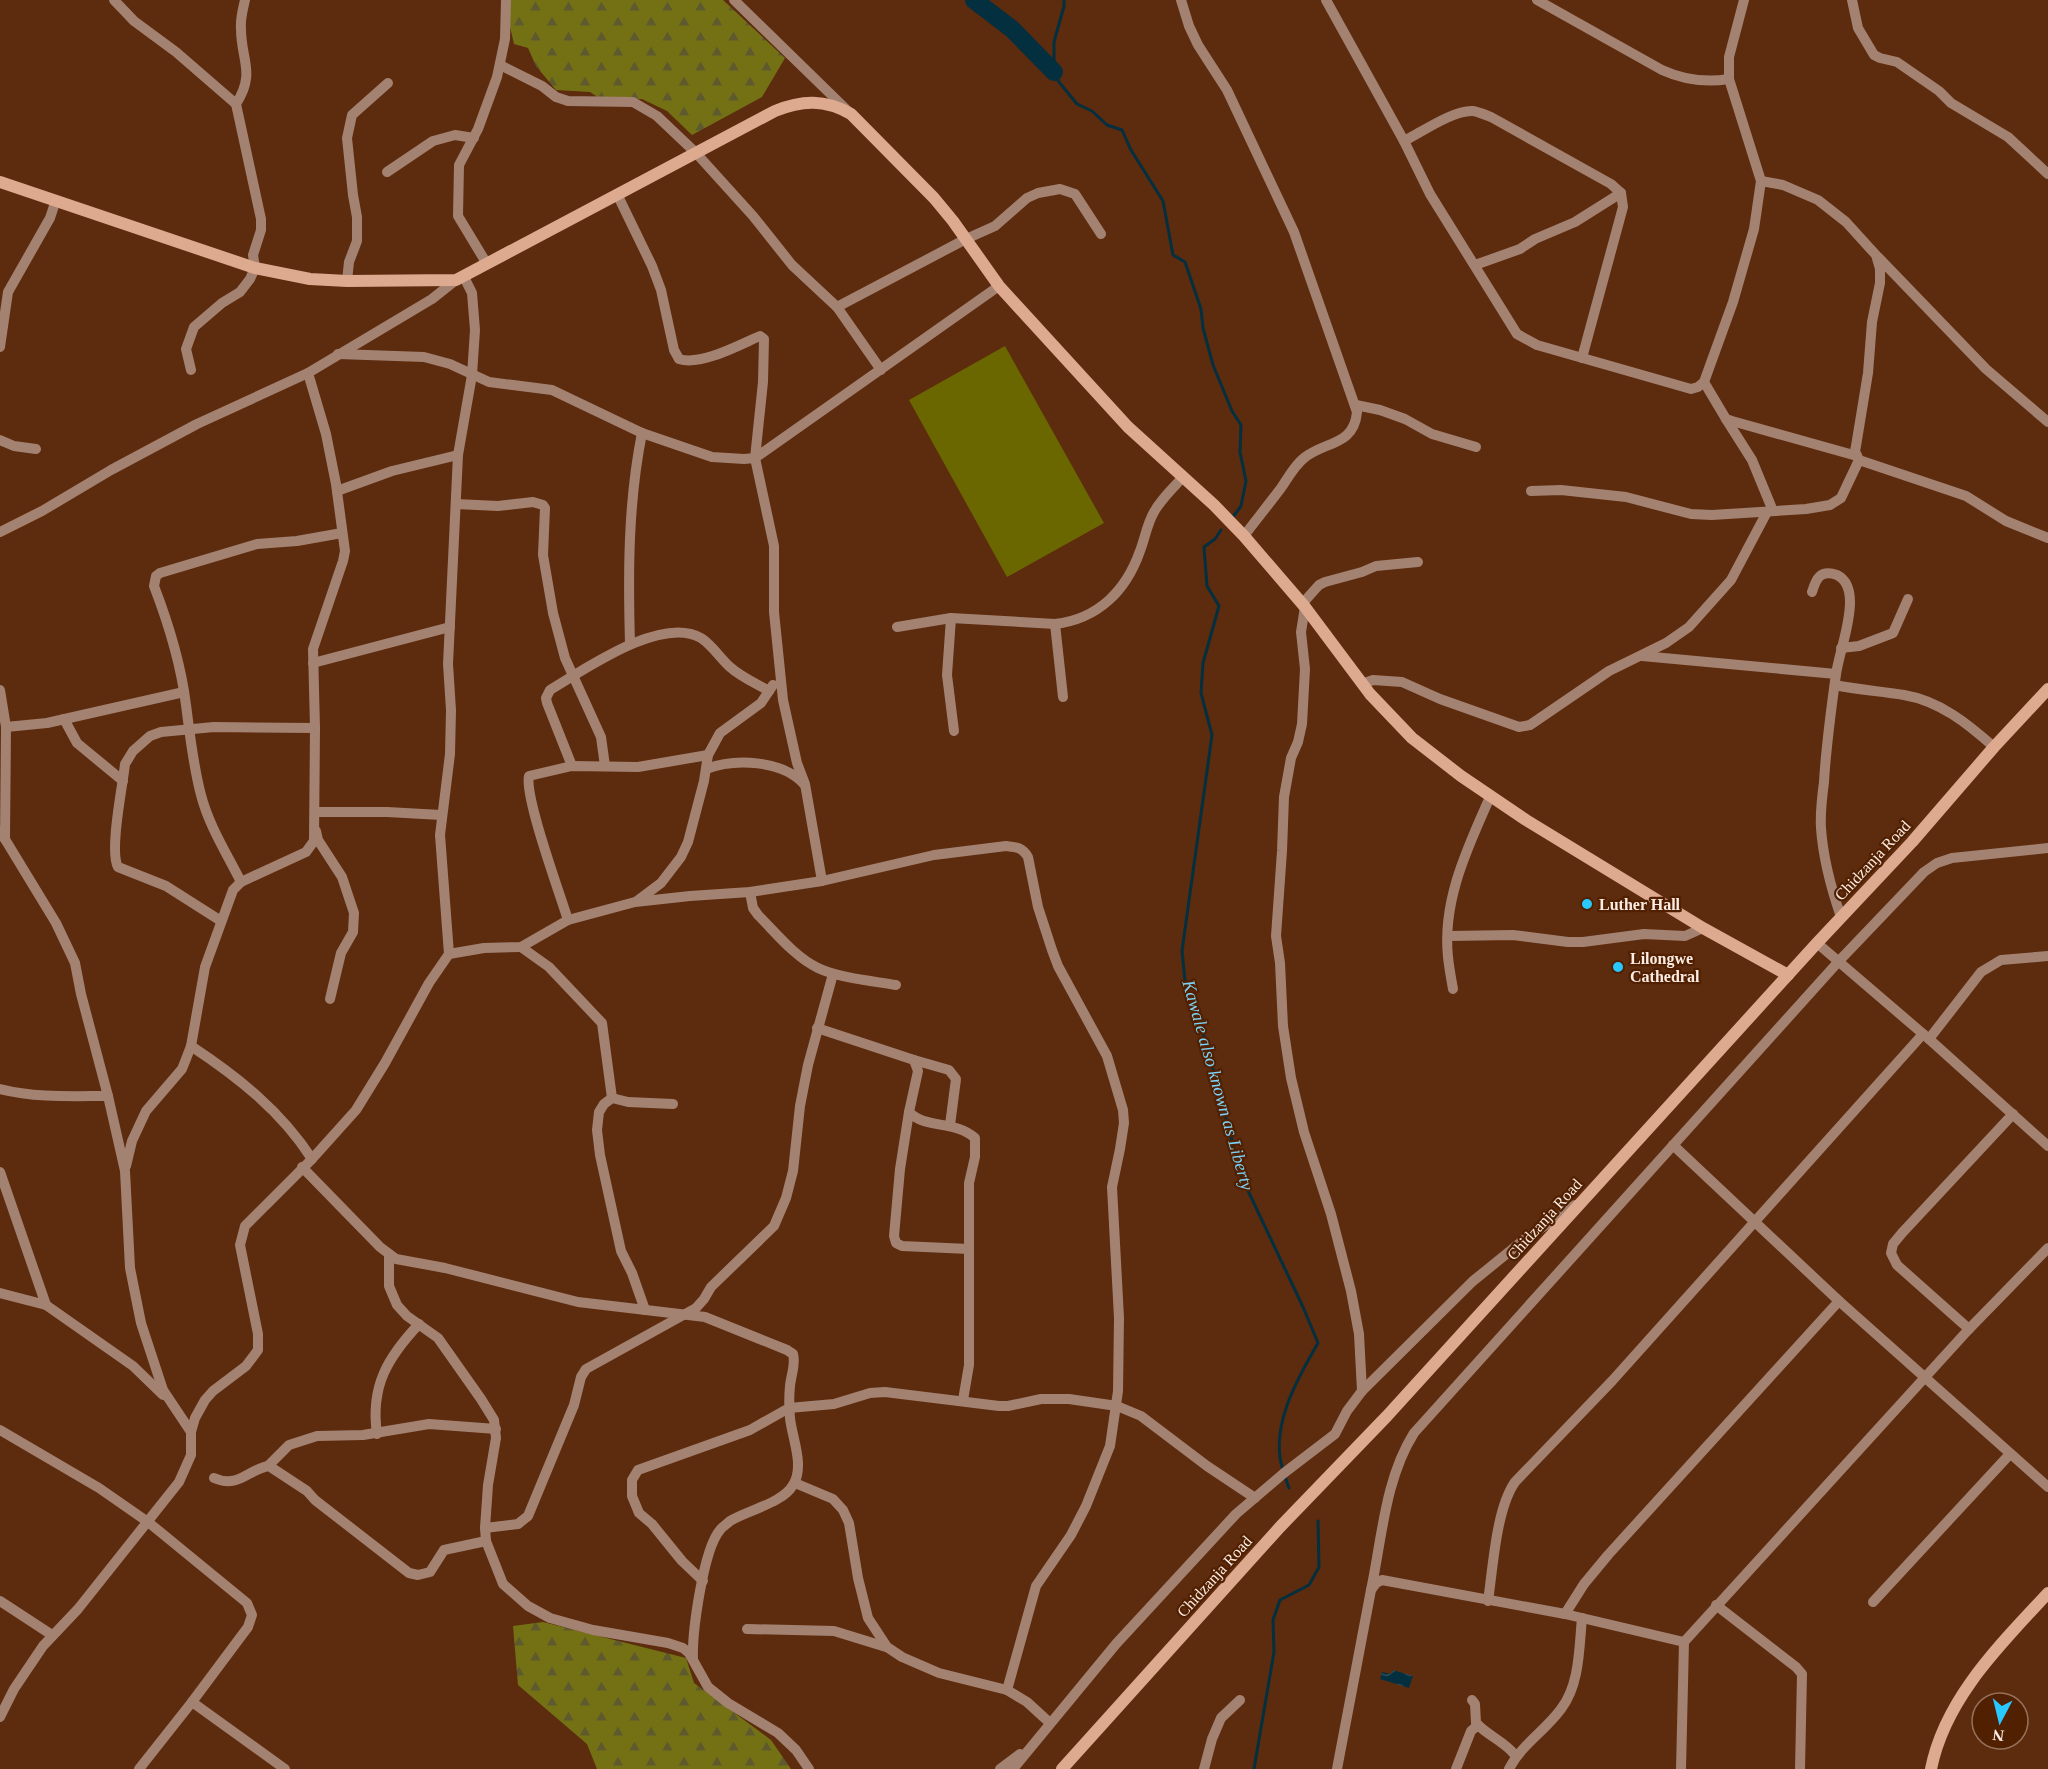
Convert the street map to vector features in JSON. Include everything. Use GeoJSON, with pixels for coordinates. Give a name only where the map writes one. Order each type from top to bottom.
{"type":"FeatureCollection","features":[{"type":"Feature","properties":{"kind":"street"},"geometry":{"type":"LineString","coordinates":[[114,0],[134,21],[176,52],[236,104],[261,219],[261,230],[253,255],[255,268],[250,279],[240,292],[222,303],[194,327],[186,349],[191,370]]}},
{"type":"Feature","properties":{"kind":"street"},"geometry":{"type":"LineString","coordinates":[[236,104],[245,91],[247,65],[241,30],[245,0]]}},
{"type":"Feature","properties":{"kind":"street"},"geometry":{"type":"LineString","coordinates":[[487,264],[458,216],[459,165],[474,138],[500,65],[505,39],[506,0]]}},
{"type":"Feature","properties":{"kind":"street"},"geometry":{"type":"LineString","coordinates":[[734,0],[934,198],[999,286],[1128,427],[1244,537],[1304,605],[1362,684],[1412,738],[1490,797],[1703,928],[1788,975]]}},
{"type":"Feature","properties":{"kind":"street"},"geometry":{"type":"LineString","coordinates":[[1181,0],[1198,45],[1227,90],[1294,232],[1356,405],[1356,419],[1348,434],[1312,452],[1298,464],[1244,537]]}},
{"type":"Feature","properties":{"kind":"street"},"geometry":{"type":"LineString","coordinates":[[1326,0],[1404,141],[1430,194],[1517,334],[1537,345],[1692,389],[1704,382],[1733,302],[1754,228],[1761,181],[1729,79],[1729,57],[1744,0]]}},
{"type":"Feature","properties":{"kind":"street"},"geometry":{"type":"LineString","coordinates":[[1537,0],[1680,78],[1729,79]]}},
{"type":"Feature","properties":{"kind":"street"},"geometry":{"type":"LineString","coordinates":[[1852,0],[1858,28],[1874,55],[1897,62],[1939,91],[1951,103],[2008,137],[2048,174]]}},
{"type":"Feature","properties":{"kind":"street"},"geometry":{"type":"LineString","coordinates":[[500,65],[543,86],[556,98],[568,101],[633,102],[657,116],[696,153],[753,216],[792,265],[837,307],[881,370]]}},
{"type":"Feature","properties":{"kind":"street"},"geometry":{"type":"LineString","coordinates":[[347,281],[349,262],[357,241],[357,217],[347,138],[352,115],[388,83]]}},
{"type":"Feature","properties":{"kind":"street"},"geometry":{"type":"LineString","coordinates":[[0,532],[197,424],[308,373],[432,299],[460,279],[728,135],[790,105],[816,102],[840,108],[851,114]]}},
{"type":"Feature","properties":{"kind":"street"},"geometry":{"type":"LineString","coordinates":[[1404,141],[1458,113],[1473,111],[1491,117],[1611,184],[1622,193],[1623,207],[1582,358]]}},
{"type":"Feature","properties":{"kind":"street"},"geometry":{"type":"LineString","coordinates":[[387,172],[433,141],[455,135],[474,138]]}},
{"type":"Feature","properties":{"kind":"street"},"geometry":{"type":"LineString","coordinates":[[1761,181],[1783,184],[1818,200],[1846,222],[1986,369],[2048,422]]}},
{"type":"Feature","properties":{"kind":"street"},"geometry":{"type":"LineString","coordinates":[[0,182],[255,268],[310,279],[347,281],[460,279],[472,292],[475,320],[472,375],[458,455],[448,664],[451,710],[450,754],[440,835],[449,954],[429,983],[356,1110],[312,1159],[251,1219],[241,1234],[240,1245],[258,1334],[258,1350],[246,1366],[213,1391],[199,1408],[191,1432],[191,1455],[184,1473],[78,1609],[52,1635],[14,1689],[0,1717]]}},
{"type":"Feature","properties":{"kind":"street"},"geometry":{"type":"LineString","coordinates":[[837,307],[995,226],[1027,198],[1038,193],[1060,189],[1068,191],[1080,200],[1101,234]]}},
{"type":"Feature","properties":{"kind":"street"},"geometry":{"type":"LineString","coordinates":[[1475,265],[1520,249],[1535,239],[1575,222],[1622,193]]}},
{"type":"Feature","properties":{"kind":"street"},"geometry":{"type":"LineString","coordinates":[[617,194],[652,266],[661,290],[674,350],[679,359],[687,362],[705,358],[760,336],[764,339],[763,382],[755,458],[774,546],[774,612],[788,723],[797,763],[805,784],[822,881]]}},
{"type":"Feature","properties":{"kind":"street"},"geometry":{"type":"LineString","coordinates":[[0,347],[8,292],[50,218],[56,201]]}},
{"type":"Feature","properties":{"kind":"street"},"geometry":{"type":"LineString","coordinates":[[1531,491],[1561,490],[1626,497],[1691,514],[1712,515],[1806,509],[1836,502],[1845,491],[1858,458],[1856,446],[1868,373],[1872,322],[1880,283],[1880,269],[1876,255]]}},
{"type":"Feature","properties":{"kind":"street"},"geometry":{"type":"LineString","coordinates":[[339,354],[424,357],[450,364],[479,379],[501,385],[552,390],[642,434],[712,457],[755,458],[999,286]]}},
{"type":"Feature","properties":{"kind":"street"},"geometry":{"type":"LineString","coordinates":[[125,1172],[138,1126],[146,1112],[182,1069],[191,1046],[205,967],[234,890],[241,882],[306,852],[314,841],[313,649],[344,561],[345,551],[326,434],[308,373]]}},
{"type":"Feature","properties":{"kind":"street"},"geometry":{"type":"LineString","coordinates":[[1362,684],[1373,680],[1402,682],[1440,699],[1525,727],[1609,671],[1666,643],[1689,627],[1731,580],[1770,512],[1752,460],[1704,382]]}},
{"type":"Feature","properties":{"kind":"street"},"geometry":{"type":"LineString","coordinates":[[1356,405],[1380,410],[1405,419],[1432,434],[1476,447]]}},
{"type":"Feature","properties":{"kind":"street"},"geometry":{"type":"LineString","coordinates":[[1726,418],[1858,458],[1966,496],[2006,521],[2048,538]]}},
{"type":"Feature","properties":{"kind":"street"},"geometry":{"type":"LineString","coordinates":[[630,644],[628,566],[635,469],[642,434]]}},
{"type":"Feature","properties":{"kind":"street"},"geometry":{"type":"LineString","coordinates":[[0,440],[14,446],[36,449]]}},
{"type":"Feature","properties":{"kind":"street"},"geometry":{"type":"LineString","coordinates":[[337,491],[392,471],[458,455]]}},
{"type":"Feature","properties":{"kind":"street"},"geometry":{"type":"LineString","coordinates":[[897,627],[951,618],[1055,624],[1068,622],[1094,612],[1117,595],[1133,568],[1154,510],[1183,477]]}},
{"type":"Feature","properties":{"kind":"street"},"geometry":{"type":"LineString","coordinates":[[456,504],[498,506],[534,502],[545,508],[543,555],[553,613],[563,651],[601,737],[605,766]]}},
{"type":"Feature","properties":{"kind":"street"},"geometry":{"type":"LineString","coordinates":[[241,882],[207,812],[192,755],[184,692],[170,629],[154,586],[156,576],[257,544],[297,541],[342,533]]}},
{"type":"Feature","properties":{"kind":"street"},"geometry":{"type":"LineString","coordinates":[[1362,1391],[1359,1334],[1351,1292],[1331,1214],[1304,1132],[1291,1078],[1283,1026],[1280,963],[1276,936],[1284,797],[1291,758],[1302,724],[1305,669],[1301,632],[1304,605],[1319,585],[1325,582],[1354,575],[1376,566],[1418,562]]}},
{"type":"Feature","properties":{"kind":"street"},"geometry":{"type":"LineString","coordinates":[[1812,592],[1815,579],[1821,574],[1839,576],[1848,586],[1850,602],[1827,742],[1821,827],[1830,880],[1841,917]]}},
{"type":"Feature","properties":{"kind":"street"},"geometry":{"type":"LineString","coordinates":[[1841,648],[1859,646],[1893,633],[1908,599]]}},
{"type":"Feature","properties":{"kind":"street"},"geometry":{"type":"LineString","coordinates":[[951,618],[947,675],[954,731]]}},
{"type":"Feature","properties":{"kind":"street"},"geometry":{"type":"LineString","coordinates":[[1055,624],[1063,697]]}},
{"type":"Feature","properties":{"kind":"street"},"geometry":{"type":"LineString","coordinates":[[313,663],[450,627]]}},
{"type":"Feature","properties":{"kind":"street"},"geometry":{"type":"LineString","coordinates":[[572,766],[546,698],[550,690],[630,644],[658,634],[694,635],[705,641],[732,669],[769,691]]}},
{"type":"Feature","properties":{"kind":"street"},"geometry":{"type":"LineString","coordinates":[[1640,655],[1836,680],[1866,691],[1905,695],[1925,700],[1953,714],[1994,747]]}},
{"type":"Feature","properties":{"kind":"street"},"geometry":{"type":"LineString","coordinates":[[635,902],[661,883],[681,857],[688,842],[704,781],[708,755],[720,733],[761,703],[780,672]]}},
{"type":"Feature","properties":{"kind":"street","name":"Chidzanja Road"},"geometry":{"type":"LineString","coordinates":[[1062,1769],[1280,1527],[1387,1416],[1817,943],[1912,842],[1994,747],[2048,689]]}},
{"type":"Feature","properties":{"kind":"street"},"geometry":{"type":"LineString","coordinates":[[0,690],[6,727],[4,821],[6,842]]}},
{"type":"Feature","properties":{"kind":"street"},"geometry":{"type":"LineString","coordinates":[[6,727],[47,723],[184,692]]}},
{"type":"Feature","properties":{"kind":"street"},"geometry":{"type":"LineString","coordinates":[[63,719],[77,742],[123,781]]}},
{"type":"Feature","properties":{"kind":"street"},"geometry":{"type":"LineString","coordinates":[[221,921],[166,885],[118,867],[115,857],[123,781],[128,757],[150,736],[161,732],[188,728],[315,728]]}},
{"type":"Feature","properties":{"kind":"street"},"geometry":{"type":"LineString","coordinates":[[568,920],[536,819],[528,779],[532,774],[572,766],[638,767],[708,755]]}},
{"type":"Feature","properties":{"kind":"street"},"geometry":{"type":"LineString","coordinates":[[706,769],[717,765],[752,763],[791,773],[805,784]]}},
{"type":"Feature","properties":{"kind":"street"},"geometry":{"type":"LineString","coordinates":[[1453,989],[1448,956],[1450,904],[1472,838],[1490,797]]}},
{"type":"Feature","properties":{"kind":"street"},"geometry":{"type":"LineString","coordinates":[[315,812],[441,815]]}},
{"type":"Feature","properties":{"kind":"street"},"geometry":{"type":"LineString","coordinates":[[315,828],[318,840],[342,877],[354,913],[353,932],[341,952],[330,999]]}},
{"type":"Feature","properties":{"kind":"street"},"geometry":{"type":"LineString","coordinates":[[0,831],[56,924],[75,963],[125,1172],[130,1268],[141,1323],[154,1366],[169,1402]]}},
{"type":"Feature","properties":{"kind":"street"},"geometry":{"type":"LineString","coordinates":[[449,954],[484,948],[521,947],[568,920],[635,902],[750,892],[822,881],[963,850],[1006,846],[1024,850],[1028,857],[1038,907],[1052,950],[1058,966],[1104,1050],[1123,1110],[1124,1124],[1112,1187],[1119,1318],[1117,1406],[1110,1446],[1086,1506],[1071,1535],[1036,1586],[1007,1690]]}},
{"type":"Feature","properties":{"kind":"street"},"geometry":{"type":"LineString","coordinates":[[1337,1769],[1393,1480],[1401,1456],[1414,1433],[1839,962],[1924,872],[1937,863],[1952,858],[2048,848]]}},
{"type":"Feature","properties":{"kind":"street"},"geometry":{"type":"LineString","coordinates":[[750,892],[753,908],[765,922],[816,968],[833,974],[896,985]]}},
{"type":"Feature","properties":{"kind":"street"},"geometry":{"type":"LineString","coordinates":[[1448,936],[1513,935],[1583,942],[1644,934],[1676,938],[1693,934],[1703,928]]}},
{"type":"Feature","properties":{"kind":"street"},"geometry":{"type":"LineString","coordinates":[[1817,943],[1926,1036],[2048,1146]]}},
{"type":"Feature","properties":{"kind":"street"},"geometry":{"type":"LineString","coordinates":[[521,947],[549,968],[602,1023],[612,1098]]}},
{"type":"Feature","properties":{"kind":"street"},"geometry":{"type":"LineString","coordinates":[[1488,1601],[1503,1510],[1510,1490],[1612,1382],[1755,1221],[1926,1036],[1981,972],[2001,960],[2048,956]]}},
{"type":"Feature","properties":{"kind":"street"},"geometry":{"type":"LineString","coordinates":[[485,1528],[519,1524],[528,1516],[574,1405],[581,1377],[586,1369],[696,1308],[711,1287],[774,1226],[786,1198],[793,1171],[800,1106],[817,1028],[833,974]]}},
{"type":"Feature","properties":{"kind":"street"},"geometry":{"type":"LineString","coordinates":[[817,1028],[949,1070],[956,1079],[950,1125]]}},
{"type":"Feature","properties":{"kind":"street"},"geometry":{"type":"LineString","coordinates":[[191,1046],[223,1067],[268,1104],[298,1137],[312,1159]]}},
{"type":"Feature","properties":{"kind":"street"},"geometry":{"type":"LineString","coordinates":[[914,1060],[918,1071],[900,1169],[894,1236],[896,1243],[902,1246],[969,1249]]}},
{"type":"Feature","properties":{"kind":"street"},"geometry":{"type":"LineString","coordinates":[[0,1089],[20,1094],[45,1096],[108,1096]]}},
{"type":"Feature","properties":{"kind":"street"},"geometry":{"type":"LineString","coordinates":[[645,1310],[632,1273],[621,1251],[603,1169],[597,1130],[599,1112],[603,1104],[612,1098],[628,1102],[673,1104]]}},
{"type":"Feature","properties":{"kind":"street"},"geometry":{"type":"LineString","coordinates":[[909,1112],[916,1119],[967,1130],[975,1137],[975,1156],[969,1184],[969,1365],[963,1400]]}},
{"type":"Feature","properties":{"kind":"street"},"geometry":{"type":"LineString","coordinates":[[1969,1329],[1897,1265],[1891,1254],[1893,1244],[2013,1114]]}},
{"type":"Feature","properties":{"kind":"street"},"geometry":{"type":"LineString","coordinates":[[1673,1145],[1839,1301],[2048,1487]]}},
{"type":"Feature","properties":{"kind":"street"},"geometry":{"type":"LineString","coordinates":[[302,1167],[388,1254],[396,1259],[445,1268],[578,1302],[705,1317],[793,1354],[795,1360],[789,1408],[797,1457],[795,1483],[789,1492],[730,1522],[720,1530],[710,1550],[703,1581],[694,1632],[693,1659]]}},
{"type":"Feature","properties":{"kind":"street"},"geometry":{"type":"LineString","coordinates":[[0,1172],[46,1305]]}},
{"type":"Feature","properties":{"kind":"street"},"geometry":{"type":"LineString","coordinates":[[1013,1769],[1116,1644],[1236,1514],[1335,1434],[1347,1411],[1362,1391],[1473,1281],[1526,1239],[1586,1197]]}},
{"type":"Feature","properties":{"kind":"street"},"geometry":{"type":"LineString","coordinates":[[1681,1769],[1684,1642],[1969,1329],[2048,1248]]}},
{"type":"Feature","properties":{"kind":"street"},"geometry":{"type":"LineString","coordinates":[[388,1254],[389,1286],[397,1305],[438,1338],[494,1420],[496,1429],[486,1498],[485,1528],[486,1541],[503,1584],[528,1606],[550,1618],[593,1630],[683,1648],[693,1659],[708,1687],[728,1703],[778,1733],[796,1750],[809,1769]]}},
{"type":"Feature","properties":{"kind":"street"},"geometry":{"type":"LineString","coordinates":[[0,1293],[46,1305],[133,1366],[169,1402],[191,1432]]}},
{"type":"Feature","properties":{"kind":"street"},"geometry":{"type":"LineString","coordinates":[[1565,1614],[1584,1584],[1608,1555],[1839,1301]]}},
{"type":"Feature","properties":{"kind":"street"},"geometry":{"type":"LineString","coordinates":[[377,1434],[374,1412],[377,1393],[388,1363],[398,1347],[418,1324]]}},
{"type":"Feature","properties":{"kind":"street"},"geometry":{"type":"LineString","coordinates":[[703,1581],[682,1561],[652,1524],[639,1513],[632,1496],[632,1480],[638,1470],[750,1430],[789,1408],[834,1404],[870,1393],[885,1392],[1008,1406],[1041,1399],[1069,1399],[1117,1406],[1141,1416],[1207,1466],[1255,1498]]}},
{"type":"Feature","properties":{"kind":"street"},"geometry":{"type":"LineString","coordinates":[[214,1478],[239,1480],[268,1466],[276,1456],[297,1441],[302,1442],[317,1436],[377,1434],[429,1424],[496,1429]]}},
{"type":"Feature","properties":{"kind":"street"},"geometry":{"type":"LineString","coordinates":[[0,1430],[99,1488],[148,1522],[247,1603],[252,1615],[248,1627],[139,1769]]}},
{"type":"Feature","properties":{"kind":"street"},"geometry":{"type":"LineString","coordinates":[[1873,1602],[2010,1454]]}},
{"type":"Feature","properties":{"kind":"street"},"geometry":{"type":"LineString","coordinates":[[268,1466],[307,1491],[315,1500],[409,1573],[418,1575],[430,1572],[444,1550],[486,1541]]}},
{"type":"Feature","properties":{"kind":"street"},"geometry":{"type":"LineString","coordinates":[[795,1483],[833,1498],[843,1510],[849,1523],[858,1578],[868,1618],[887,1647]]}},
{"type":"Feature","properties":{"kind":"street"},"geometry":{"type":"LineString","coordinates":[[1371,1590],[1376,1583],[1382,1580],[1565,1614],[1684,1642]]}},
{"type":"Feature","properties":{"kind":"street"},"geometry":{"type":"LineString","coordinates":[[1931,1769],[1943,1728],[1958,1701],[2013,1632],[2048,1593]]}},
{"type":"Feature","properties":{"kind":"street"},"geometry":{"type":"LineString","coordinates":[[0,1601],[52,1635]]}},
{"type":"Feature","properties":{"kind":"street"},"geometry":{"type":"LineString","coordinates":[[1716,1605],[1802,1674],[1800,1769]]}},
{"type":"Feature","properties":{"kind":"street"},"geometry":{"type":"LineString","coordinates":[[1509,1769],[1515,1755],[1550,1721],[1569,1695],[1576,1668],[1582,1618]]}},
{"type":"Feature","properties":{"kind":"street"},"geometry":{"type":"LineString","coordinates":[[747,1629],[805,1628],[855,1635],[887,1647],[902,1657],[939,1673],[1007,1690],[1027,1702],[1050,1723]]}},
{"type":"Feature","properties":{"kind":"street"},"geometry":{"type":"LineString","coordinates":[[1204,1769],[1212,1739],[1221,1718],[1240,1700]]}},
{"type":"Feature","properties":{"kind":"street"},"geometry":{"type":"LineString","coordinates":[[1472,1700],[1475,1704],[1476,1723],[1507,1745],[1515,1755]]}},
{"type":"Feature","properties":{"kind":"street"},"geometry":{"type":"LineString","coordinates":[[192,1702],[285,1769]]}},
{"type":"Feature","properties":{"kind":"street"},"geometry":{"type":"LineString","coordinates":[[1456,1769],[1471,1731],[1478,1725]]}},
{"type":"Feature","properties":{"kind":"street"},"geometry":{"type":"LineString","coordinates":[[1000,1769],[1030,1747]]}},
{"type":"Feature","properties":{"kind":"green space"},"geometry":{"type":"Polygon","coordinates":[[[509,0],[723,0],[785,58],[762,97],[692,135],[667,111],[642,99],[602,100],[590,92],[556,90],[536,66],[528,48],[514,44],[507,14],[509,0]]]}},
{"type":"Feature","properties":{"kind":"green space"},"geometry":{"type":"Polygon","coordinates":[[[543,1622],[686,1658],[694,1683],[771,1740],[791,1769],[597,1769],[587,1744],[518,1685],[513,1626],[543,1622]]]}},
{"type":"Feature","properties":{"kind":"shaded area"},"geometry":{"type":"Polygon","coordinates":[[[1005,346],[1104,523],[1007,577],[909,400],[1005,346]]]}},
{"type":"Feature","properties":{"kind":"water"},"geometry":{"type":"Polygon","coordinates":[[[1393,1670],[1413,1676],[1409,1688],[1380,1679],[1382,1672],[1391,1674],[1393,1670]]]}},
{"type":"Feature","properties":{"kind":"waterway"},"geometry":{"type":"LineString","coordinates":[[974,0],[1012,29],[1054,72]]}},
{"type":"Feature","properties":{"kind":"waterway","name":"Kawale also known as Liberty"},"geometry":{"type":"LineString","coordinates":[[1064,0],[1054,42],[1054,72],[1077,104],[1092,111],[1107,125],[1122,130],[1131,150],[1163,201],[1173,255],[1185,262],[1201,309],[1203,328],[1213,365],[1232,411],[1241,425],[1240,452],[1246,481],[1241,506],[1232,518]]}},
{"type":"Feature","properties":{"kind":"waterway","name":"Kawale also known as Liberty"},"geometry":{"type":"LineString","coordinates":[[1221,530],[1215,539],[1204,547],[1207,586],[1219,606],[1203,663],[1201,693],[1212,735],[1182,951],[1186,991],[1201,1025],[1242,1178],[1318,1343],[1294,1388],[1282,1421],[1280,1454],[1283,1470]]}},
{"type":"Feature","properties":{"kind":"waterway","name":"Kawale also known as Liberty"},"geometry":{"type":"LineString","coordinates":[[1285,1477],[1289,1488]]}},
{"type":"Feature","properties":{"kind":"waterway","name":"Kawale also known as Liberty"},"geometry":{"type":"LineString","coordinates":[[1254,1769],[1274,1652],[1273,1620],[1280,1600],[1309,1585],[1319,1567],[1318,1521]]}},
{"type":"Feature","properties":{"kind":"place","name":"Luther Hall"},"geometry":{"type":"Point","coordinates":[1587,904]}},
{"type":"Feature","properties":{"kind":"place","name":"Lilongwe Cathedral"},"geometry":{"type":"Point","coordinates":[1618,967]}}]}
